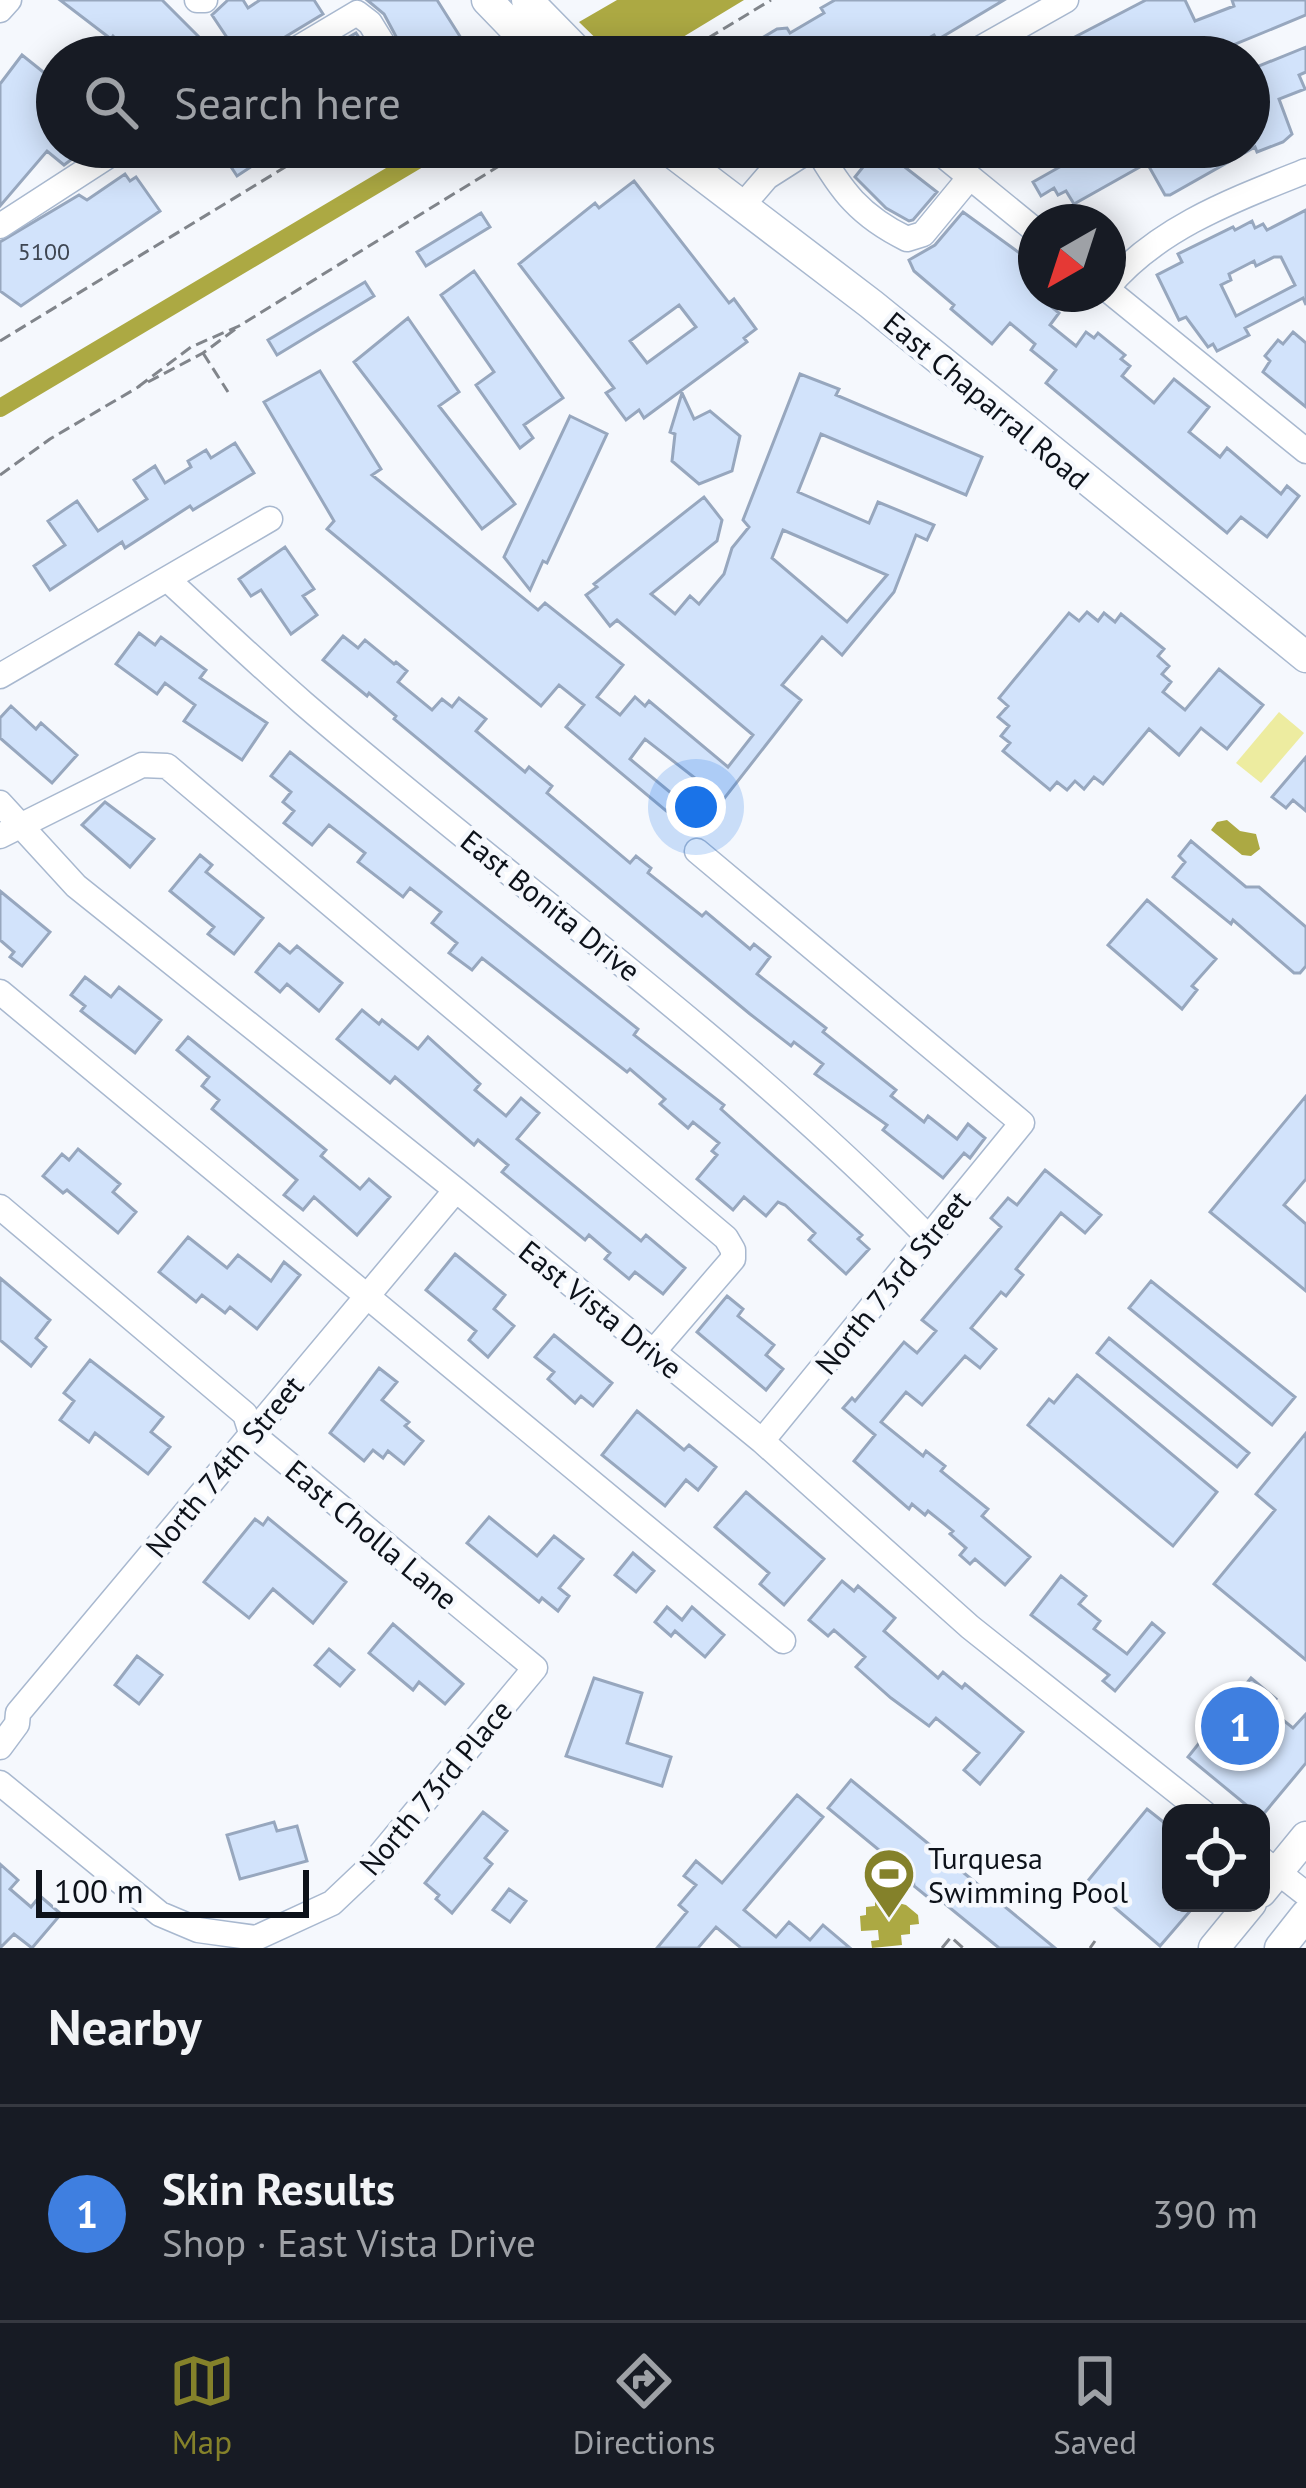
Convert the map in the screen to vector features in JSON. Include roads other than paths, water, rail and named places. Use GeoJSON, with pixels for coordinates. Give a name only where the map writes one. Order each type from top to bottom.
{"type":"FeatureCollection","features":[{"type":"Feature","properties":{"kind":"main road"},"geometry":{"type":"LineString","coordinates":[[487,0],[532,36]]}},
{"type":"Feature","properties":{"kind":"main road"},"geometry":{"type":"LineString","coordinates":[[527,0],[540,36]]}},
{"type":"Feature","properties":{"kind":"main road","name":"East Chaparral Road"},"geometry":{"type":"LineString","coordinates":[[692,168],[871,304],[1306,657]]}},
{"type":"Feature","properties":{"kind":"main road"},"geometry":{"type":"LineString","coordinates":[[1270,1870],[1306,1837]]}},
{"type":"Feature","properties":{"kind":"main road"},"geometry":{"type":"LineString","coordinates":[[1214,1948],[1244,1912]]}},
{"type":"Feature","properties":{"kind":"main road"},"geometry":{"type":"LineString","coordinates":[[1280,1948],[1306,1915]]}},
{"type":"Feature","properties":{"kind":"street"},"geometry":{"type":"LineString","coordinates":[[0,10],[9,0]]}},
{"type":"Feature","properties":{"kind":"street"},"geometry":{"type":"LineString","coordinates":[[1002,36],[1066,0]]}},
{"type":"Feature","properties":{"kind":"street"},"geometry":{"type":"LineString","coordinates":[[308,36],[339,10],[357,13],[378,36]]}},
{"type":"Feature","properties":{"kind":"street"},"geometry":{"type":"LineString","coordinates":[[0,226],[90,168]]}},
{"type":"Feature","properties":{"kind":"street"},"geometry":{"type":"LineString","coordinates":[[742,206],[766,177],[781,168]]}},
{"type":"Feature","properties":{"kind":"street"},"geometry":{"type":"LineString","coordinates":[[828,168],[842,191],[890,231],[907,239],[923,234],[970,178]]}},
{"type":"Feature","properties":{"kind":"street"},"geometry":{"type":"LineString","coordinates":[[958,168],[1018,217]]}},
{"type":"Feature","properties":{"kind":"street"},"geometry":{"type":"LineString","coordinates":[[1126,266],[1228,202],[1306,171]]}},
{"type":"Feature","properties":{"kind":"street"},"geometry":{"type":"LineString","coordinates":[[1126,303],[1306,451]]}},
{"type":"Feature","properties":{"kind":"street"},"geometry":{"type":"LineString","coordinates":[[0,676],[270,519]]}},
{"type":"Feature","properties":{"kind":"street","name":"East Bonita Drive"},"geometry":{"type":"LineString","coordinates":[[168,580],[304,703],[732,1053],[871,1179],[928,1238]]}},
{"type":"Feature","properties":{"kind":"street"},"geometry":{"type":"LineString","coordinates":[[10,830],[142,765],[166,766],[726,1238],[733,1259],[653,1352]]}},
{"type":"Feature","properties":{"kind":"street","name":"East Vista Drive"},"geometry":{"type":"LineString","coordinates":[[0,802],[10,830],[76,886],[762,1441],[970,1628],[1193,1804]]}},
{"type":"Feature","properties":{"kind":"street","name":"North 73rd Street"},"geometry":{"type":"LineString","coordinates":[[697,850],[1022,1123],[762,1441]]}},
{"type":"Feature","properties":{"kind":"street"},"geometry":{"type":"LineString","coordinates":[[0,992],[783,1641]]}},
{"type":"Feature","properties":{"kind":"street","name":"North 74th Street"},"geometry":{"type":"LineString","coordinates":[[0,1747],[17,1724],[9,1706],[456,1190]]}},
{"type":"Feature","properties":{"kind":"street","name":"East Cholla Lane"},"geometry":{"type":"LineString","coordinates":[[0,1208],[245,1414],[250,1433],[535,1668]]}},
{"type":"Feature","properties":{"kind":"street","name":"North 73rd Place"},"geometry":{"type":"LineString","coordinates":[[257,1943],[332,1903],[370,1867],[535,1668]]}},
{"type":"Feature","properties":{"kind":"street"},"geometry":{"type":"LineString","coordinates":[[0,1783],[160,1914],[198,1930],[257,1943]]}},
{"type":"Feature","properties":{"kind":"street"},"geometry":{"type":"LineString","coordinates":[[1270,1876],[1306,1894]]}},
{"type":"Feature","properties":{"kind":"waterway"},"geometry":{"type":"LineString","coordinates":[[0,408],[404,168]]}},
{"type":"Feature","properties":{"kind":"place","name":"Skin Results"},"geometry":{"type":"Point","coordinates":[1240,1726]}},
{"type":"Feature","properties":{"kind":"place","name":"Turquesa Swimming Pool"},"geometry":{"type":"Point","coordinates":[889,1920]}}]}
